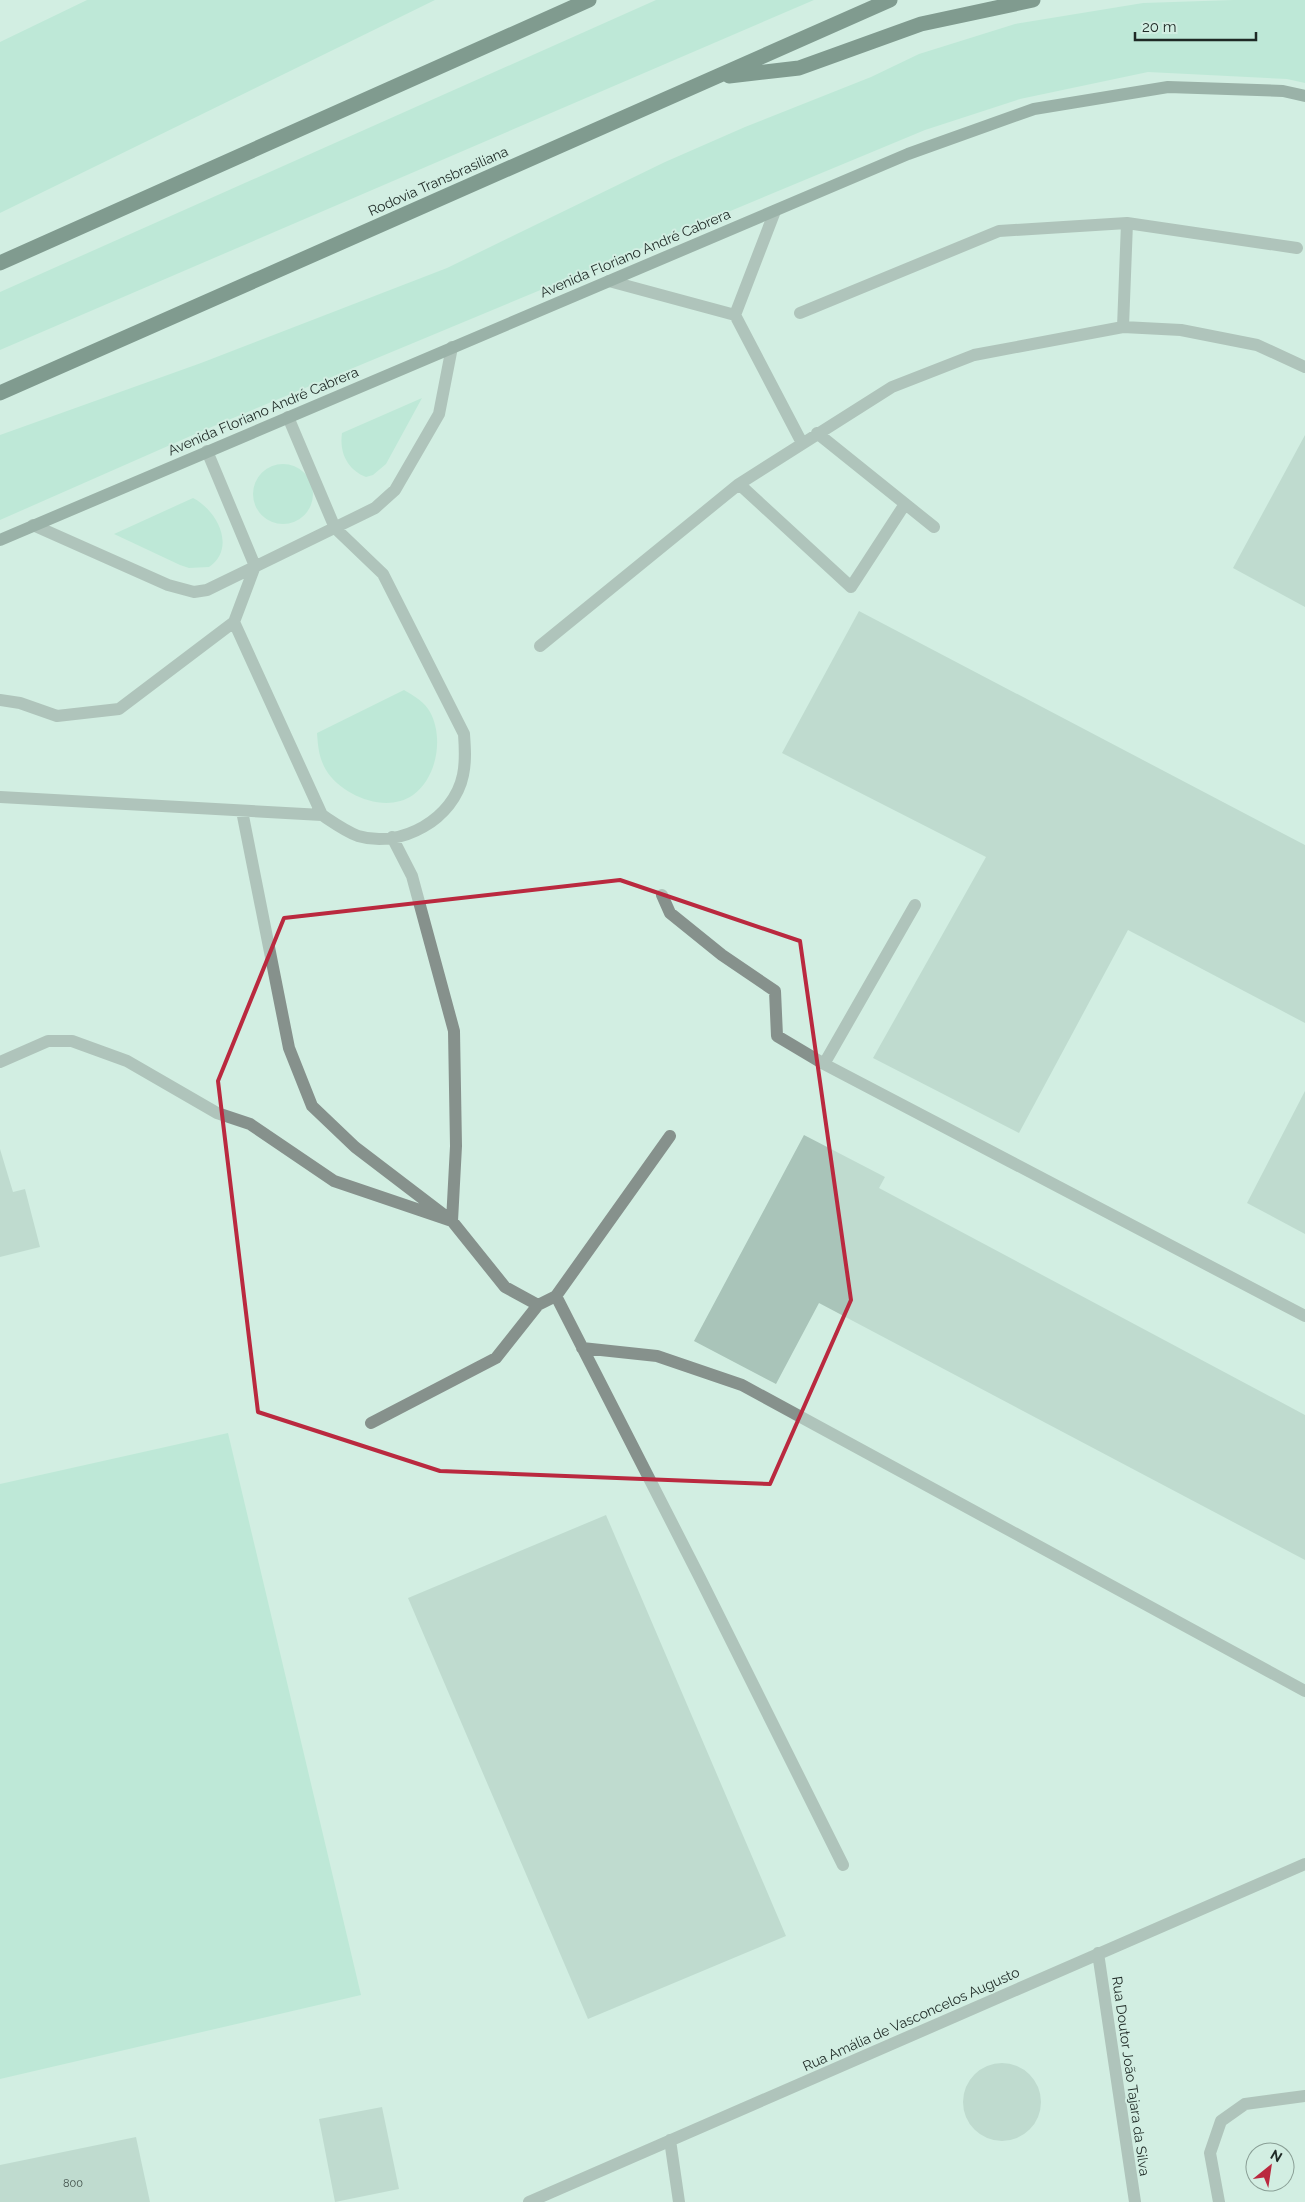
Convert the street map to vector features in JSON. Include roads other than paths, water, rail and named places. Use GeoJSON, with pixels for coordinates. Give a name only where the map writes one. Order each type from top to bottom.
{"type":"FeatureCollection","features":[{"type":"Feature","properties":{"kind":"highway"},"geometry":{"type":"LineString","coordinates":[[0,263],[589,0]]}},
{"type":"Feature","properties":{"kind":"highway","name":"Rodovia Transbrasiliana"},"geometry":{"type":"LineString","coordinates":[[0,393],[890,0]]}},
{"type":"Feature","properties":{"kind":"highway"},"geometry":{"type":"LineString","coordinates":[[713,78],[799,68],[921,24],[1033,0]]}},
{"type":"Feature","properties":{"kind":"main road","name":"Avenida Floriano André Cabrera"},"geometry":{"type":"LineString","coordinates":[[0,540],[908,154],[1034,109],[1168,87],[1283,91],[1305,96]]}},
{"type":"Feature","properties":{"kind":"street"},"geometry":{"type":"LineString","coordinates":[[735,315],[775,210]]}},
{"type":"Feature","properties":{"kind":"street"},"geometry":{"type":"LineString","coordinates":[[1123,327],[1127,222]]}},
{"type":"Feature","properties":{"kind":"street"},"geometry":{"type":"LineString","coordinates":[[800,313],[999,231],[1127,222],[1297,248]]}},
{"type":"Feature","properties":{"kind":"street"},"geometry":{"type":"LineString","coordinates":[[609,281],[735,315],[802,443]]}},
{"type":"Feature","properties":{"kind":"street"},"geometry":{"type":"LineString","coordinates":[[540,646],[739,484],[892,387],[974,355],[1123,327],[1181,330],[1257,344],[1305,367]]}},
{"type":"Feature","properties":{"kind":"street"},"geometry":{"type":"LineString","coordinates":[[33,525],[168,585],[194,592],[207,590],[375,508],[395,490],[439,414],[452,347]]}},
{"type":"Feature","properties":{"kind":"street"},"geometry":{"type":"LineString","coordinates":[[234,622],[322,815],[339,828],[360,836],[382,839],[403,836],[424,828],[441,814],[454,797],[463,777],[466,756],[464,734],[383,574],[335,528],[288,417]]}},
{"type":"Feature","properties":{"kind":"street"},"geometry":{"type":"LineString","coordinates":[[817,433],[934,527]]}},
{"type":"Feature","properties":{"kind":"street"},"geometry":{"type":"LineString","coordinates":[[0,700],[20,703],[57,716],[119,709],[234,622],[255,566],[207,452]]}},
{"type":"Feature","properties":{"kind":"street"},"geometry":{"type":"LineString","coordinates":[[739,484],[850,587],[905,504]]}},
{"type":"Feature","properties":{"kind":"street"},"geometry":{"type":"LineString","coordinates":[[0,797],[322,815]]}},
{"type":"Feature","properties":{"kind":"street"},"geometry":{"type":"LineString","coordinates":[[242,810],[289,1048],[312,1106],[355,1147],[452,1221],[505,1287],[538,1305]]}},
{"type":"Feature","properties":{"kind":"street"},"geometry":{"type":"LineString","coordinates":[[392,837],[412,876],[454,1031],[456,1146],[452,1221]]}},
{"type":"Feature","properties":{"kind":"street"},"geometry":{"type":"LineString","coordinates":[[662,895],[670,913],[722,955],[775,991],[778,1036],[824,1064],[1305,1316]]}},
{"type":"Feature","properties":{"kind":"street"},"geometry":{"type":"LineString","coordinates":[[824,1064],[915,904]]}},
{"type":"Feature","properties":{"kind":"street"},"geometry":{"type":"LineString","coordinates":[[0,1062],[48,1041],[72,1041],[127,1061],[218,1113],[250,1124],[334,1181],[452,1221]]}},
{"type":"Feature","properties":{"kind":"street"},"geometry":{"type":"LineString","coordinates":[[371,1423],[496,1358],[538,1305],[556,1296],[670,1136]]}},
{"type":"Feature","properties":{"kind":"street"},"geometry":{"type":"LineString","coordinates":[[556,1296],[843,1865]]}},
{"type":"Feature","properties":{"kind":"street"},"geometry":{"type":"LineString","coordinates":[[582,1348],[658,1356],[742,1385],[1305,1691]]}},
{"type":"Feature","properties":{"kind":"street","name":"Rua Amália de Vasconcelos Augusto"},"geometry":{"type":"LineString","coordinates":[[529,2202],[1305,1864]]}},
{"type":"Feature","properties":{"kind":"street","name":"Rua Doutor João Tajara da Silva"},"geometry":{"type":"LineString","coordinates":[[1098,1953],[1134,2202]]}},
{"type":"Feature","properties":{"kind":"street"},"geometry":{"type":"LineString","coordinates":[[1219,2202],[1210,2153],[1221,2121],[1245,2104],[1305,2096]]}},
{"type":"Feature","properties":{"kind":"street"},"geometry":{"type":"LineString","coordinates":[[670,2140],[679,2202]]}}]}
